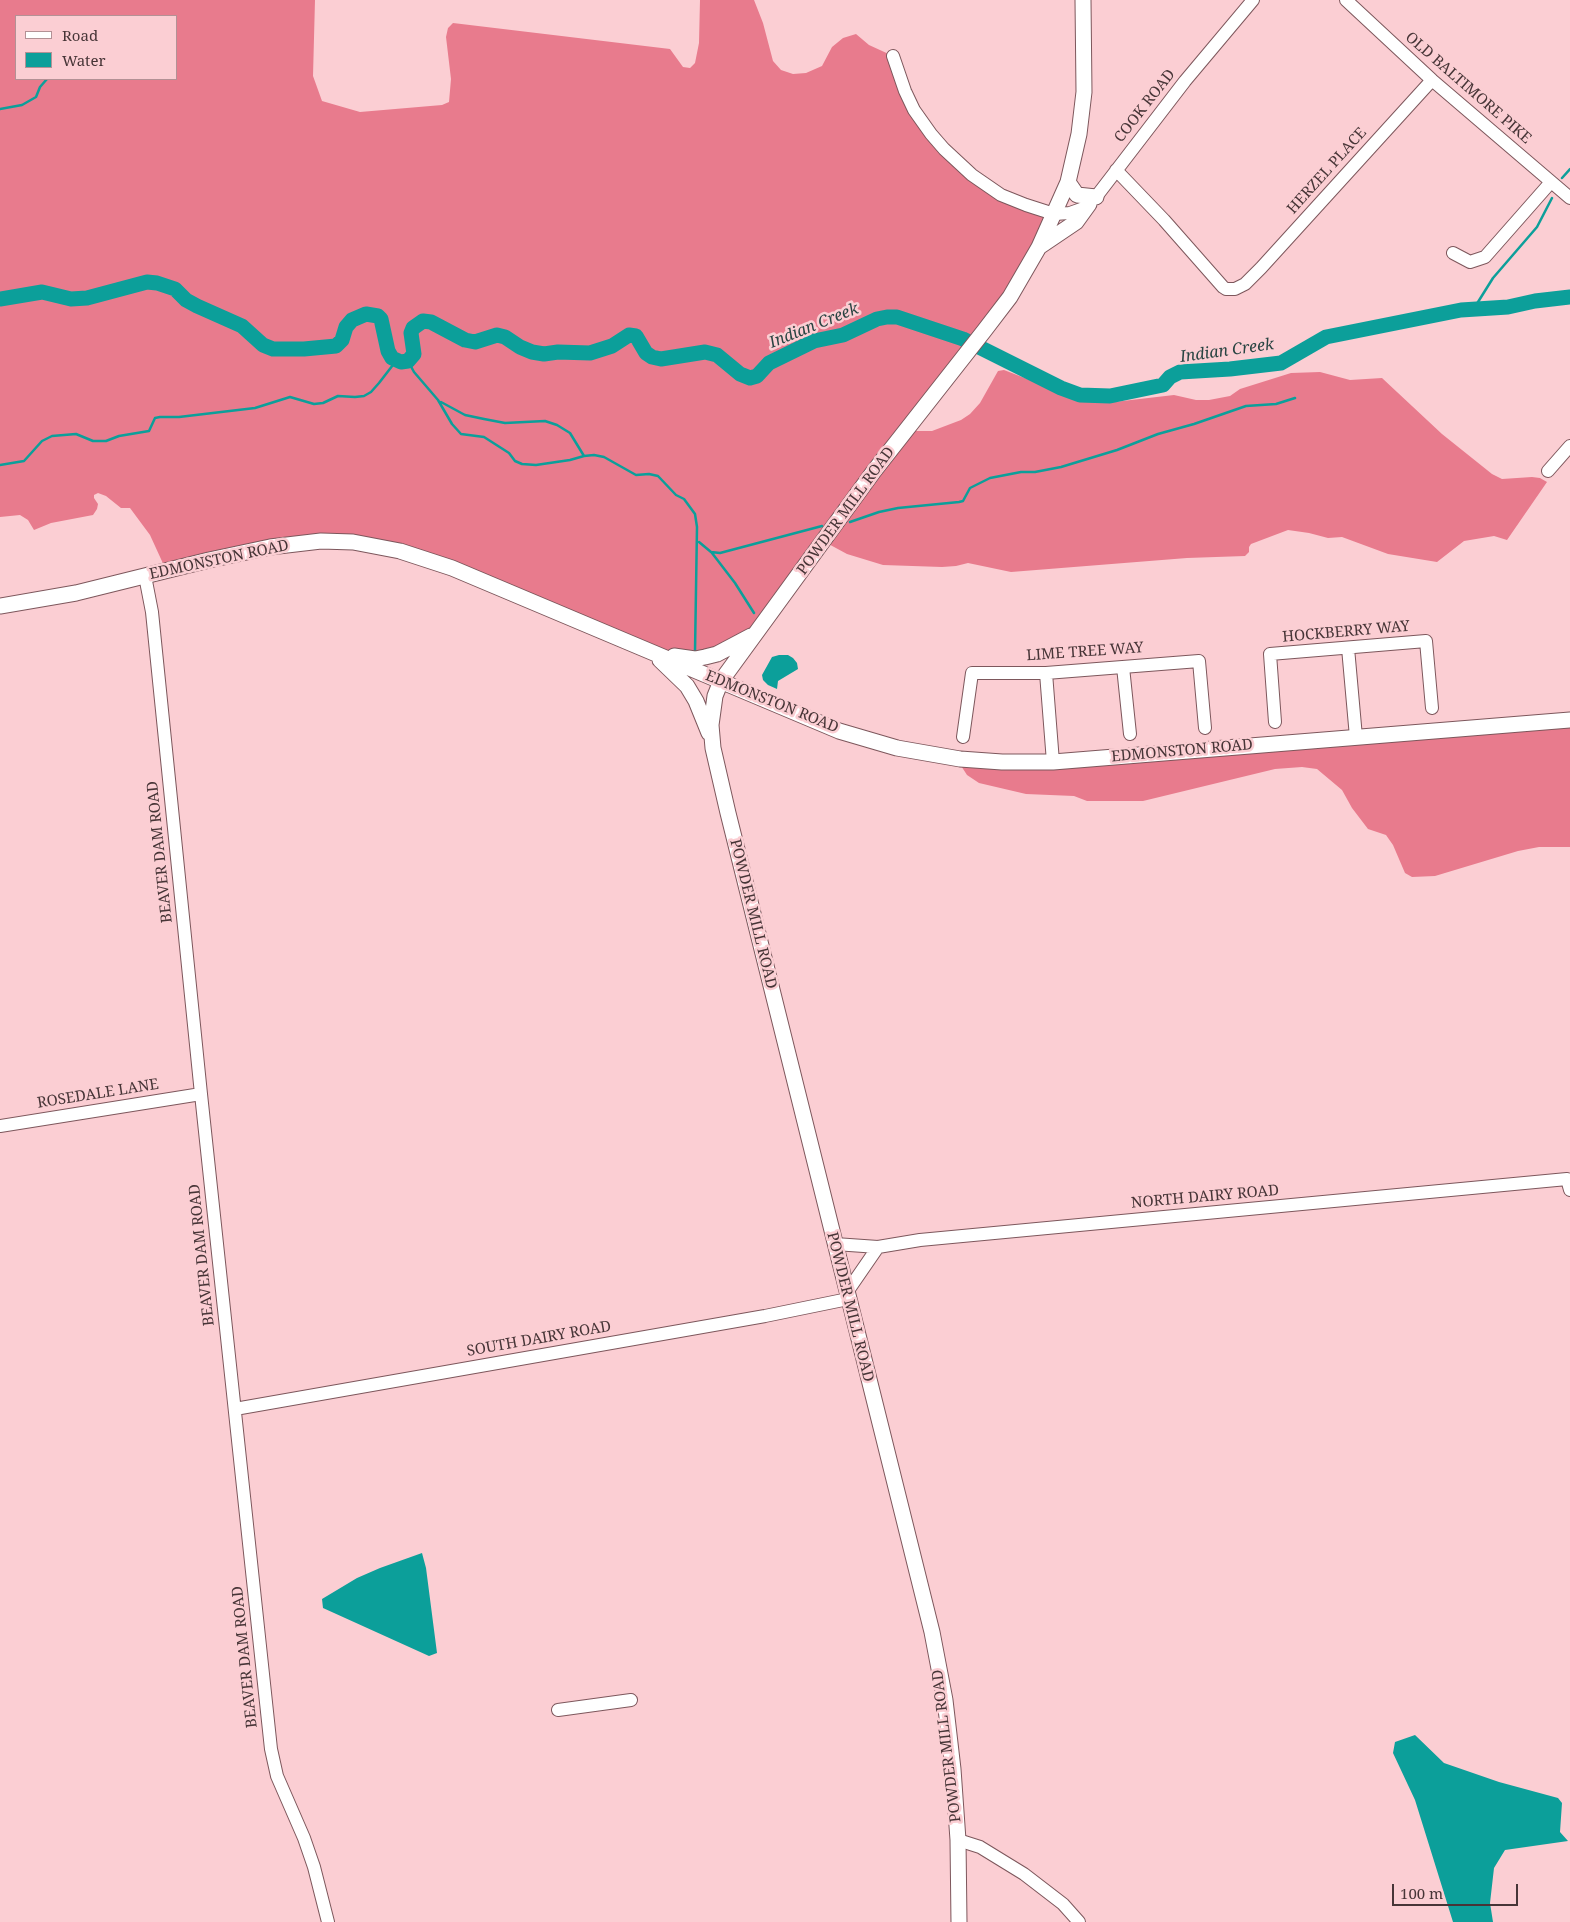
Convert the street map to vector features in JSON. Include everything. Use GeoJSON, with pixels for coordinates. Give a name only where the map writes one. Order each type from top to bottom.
{"type":"FeatureCollection","features":[{"type":"Feature","properties":{"kind":"main road","name":"POWDER MILL ROAD"},"geometry":{"type":"LineString","coordinates":[[959,1922],[958,1840],[948,1723],[933,1641],[713,748],[711,725],[712,710],[721,681],[874,471],[1010,297],[1039,247],[1068,182],[1079,134],[1084,92],[1083,0]]}},
{"type":"Feature","properties":{"kind":"main road"},"geometry":{"type":"LineString","coordinates":[[1039,247],[1076,222],[1092,200],[1077,195],[1068,182]]}},
{"type":"Feature","properties":{"kind":"main road","name":"EDMONSTON ROAD"},"geometry":{"type":"LineString","coordinates":[[0,606],[76,593],[270,547],[321,541],[370,544],[417,555],[452,568],[839,731],[897,748],[960,759],[1002,762],[1053,762],[1570,720]]}},
{"type":"Feature","properties":{"kind":"main road"},"geometry":{"type":"LineString","coordinates":[[654,654],[695,659],[705,657],[717,654],[754,634]]}},
{"type":"Feature","properties":{"kind":"main road"},"geometry":{"type":"LineString","coordinates":[[654,654],[692,693],[713,748]]}},
{"type":"Feature","properties":{"kind":"street","name":"COOK ROAD"},"geometry":{"type":"LineString","coordinates":[[1092,200],[1185,81],[1253,0]]}},
{"type":"Feature","properties":{"kind":"street","name":"OLD BALTIMORE PIKE"},"geometry":{"type":"LineString","coordinates":[[1346,0],[1432,80],[1570,198]]}},
{"type":"Feature","properties":{"kind":"street"},"geometry":{"type":"LineString","coordinates":[[893,56],[905,92],[914,110],[931,134],[972,175],[996,193],[1054,214],[1079,211],[1092,200]]}},
{"type":"Feature","properties":{"kind":"street","name":"HERZEL PLACE"},"geometry":{"type":"LineString","coordinates":[[1116,170],[1164,220],[1223,287],[1235,289],[1245,284],[1432,80]]}},
{"type":"Feature","properties":{"kind":"street"},"geometry":{"type":"LineString","coordinates":[[1453,253],[1470,262],[1485,257],[1551,182]]}},
{"type":"Feature","properties":{"kind":"street"},"geometry":{"type":"LineString","coordinates":[[1548,471],[1570,446]]}},
{"type":"Feature","properties":{"kind":"street","name":"BEAVER DAM ROAD"},"geometry":{"type":"LineString","coordinates":[[146,576],[152,612],[273,1758],[277,1776],[304,1838],[314,1867],[328,1922]]}},
{"type":"Feature","properties":{"kind":"street","name":"HOCKBERRY WAY"},"geometry":{"type":"LineString","coordinates":[[1275,722],[1270,654],[1426,641],[1432,708]]}},
{"type":"Feature","properties":{"kind":"street"},"geometry":{"type":"LineString","coordinates":[[1348,648],[1356,737]]}},
{"type":"Feature","properties":{"kind":"street","name":"LIME TREE WAY"},"geometry":{"type":"LineString","coordinates":[[963,737],[972,673],[1046,673],[1199,661],[1205,728]]}},
{"type":"Feature","properties":{"kind":"street"},"geometry":{"type":"LineString","coordinates":[[1123,667],[1130,734]]}},
{"type":"Feature","properties":{"kind":"street"},"geometry":{"type":"LineString","coordinates":[[1046,673],[1053,762]]}},
{"type":"Feature","properties":{"kind":"street","name":"ROSEDALE LANE"},"geometry":{"type":"LineString","coordinates":[[0,1126],[202,1094]]}},
{"type":"Feature","properties":{"kind":"street","name":"NORTH DAIRY ROAD"},"geometry":{"type":"LineString","coordinates":[[835,1244],[878,1246],[928,1239],[1568,1178],[1570,1190]]}},
{"type":"Feature","properties":{"kind":"street"},"geometry":{"type":"LineString","coordinates":[[848,1295],[878,1246]]}},
{"type":"Feature","properties":{"kind":"street","name":"SOUTH DAIRY ROAD"},"geometry":{"type":"LineString","coordinates":[[235,1409],[765,1316],[848,1295]]}},
{"type":"Feature","properties":{"kind":"street"},"geometry":{"type":"LineString","coordinates":[[558,1710],[631,1700]]}},
{"type":"Feature","properties":{"kind":"street"},"geometry":{"type":"LineString","coordinates":[[958,1840],[980,1847],[1024,1874],[1063,1904],[1079,1922]]}},
{"type":"Feature","properties":{"kind":"shaded area"},"geometry":{"type":"Polygon","coordinates":[[[0,0],[315,0],[313,76],[322,101],[360,112],[442,105],[449,102],[451,79],[446,37],[448,28],[453,23],[670,49],[683,67],[690,68],[695,63],[699,43],[700,0],[754,0],[763,23],[773,61],[781,70],[793,74],[806,73],[822,66],[832,47],[843,38],[856,34],[869,45],[893,56],[914,110],[972,175],[1054,214],[1039,247],[906,431],[932,431],[961,420],[970,414],[980,403],[998,371],[1004,370],[1079,399],[1114,402],[1174,395],[1196,400],[1209,400],[1230,396],[1240,389],[1291,373],[1320,372],[1350,380],[1382,378],[1442,434],[1492,474],[1502,479],[1532,477],[1540,478],[1547,482],[1507,540],[1494,536],[1464,541],[1437,562],[1388,554],[1342,537],[1328,538],[1288,530],[1251,544],[1249,552],[1245,556],[1187,558],[1011,572],[968,563],[942,567],[883,565],[847,554],[823,541],[754,634],[717,654],[654,654],[491,583],[337,541],[166,570],[150,535],[130,508],[121,508],[106,496],[98,493],[94,495],[98,504],[93,515],[51,523],[34,530],[28,520],[20,515],[0,517],[0,0]]]}},
{"type":"Feature","properties":{"kind":"shaded area"},"geometry":{"type":"Polygon","coordinates":[[[1570,720],[1570,847],[1539,847],[1518,851],[1435,876],[1412,877],[1405,873],[1393,845],[1386,835],[1368,829],[1352,808],[1342,790],[1317,769],[1302,767],[1275,769],[1143,801],[1087,801],[1074,796],[1026,794],[979,783],[967,775],[956,758],[1002,762],[1570,720]]]}},
{"type":"Feature","properties":{"kind":"water"},"geometry":{"type":"Polygon","coordinates":[[[788,655],[793,658],[797,663],[798,669],[778,681],[777,689],[768,685],[763,680],[762,675],[772,657],[788,655]]]}},
{"type":"Feature","properties":{"kind":"water"},"geometry":{"type":"Polygon","coordinates":[[[422,1553],[426,1568],[437,1653],[429,1656],[323,1608],[322,1599],[357,1578],[422,1553]]]}},
{"type":"Feature","properties":{"kind":"water"},"geometry":{"type":"Polygon","coordinates":[[[1415,1735],[1444,1763],[1499,1782],[1558,1798],[1562,1803],[1560,1832],[1568,1841],[1505,1850],[1494,1868],[1490,1903],[1493,1922],[1453,1922],[1415,1800],[1393,1753],[1395,1742],[1415,1735]]]}},
{"type":"Feature","properties":{"kind":"waterway"},"geometry":{"type":"LineString","coordinates":[[0,109],[22,105],[36,97],[40,87],[46,80]]}},
{"type":"Feature","properties":{"kind":"waterway"},"geometry":{"type":"LineString","coordinates":[[1562,178],[1570,169]]}},
{"type":"Feature","properties":{"kind":"waterway"},"geometry":{"type":"LineString","coordinates":[[1473,310],[1493,278],[1537,227],[1552,198]]}},
{"type":"Feature","properties":{"kind":"waterway","name":"Indian Creek"},"geometry":{"type":"LineString","coordinates":[[0,299],[42,292],[71,299],[87,298],[147,282],[157,283],[175,289],[186,300],[242,326],[263,345],[273,349],[336,346],[342,340],[346,327],[352,320],[366,314],[378,316],[381,319],[388,351],[392,358],[401,362],[408,361],[414,354],[411,333],[413,328],[423,321],[431,322],[465,340],[475,342],[497,335],[505,337],[532,352],[544,354],[558,352],[590,353],[612,346],[629,335],[636,336],[646,353],[652,357],[661,359],[705,352],[717,355],[740,374],[750,378],[757,376],[769,363],[814,341],[843,335],[877,319],[897,317],[963,339],[1061,388],[1080,395],[1110,396],[1163,385],[1170,377],[1180,372],[1281,363],[1326,337],[1461,310],[1508,307],[1535,301],[1570,297]]}},
{"type":"Feature","properties":{"kind":"waterway"},"geometry":{"type":"LineString","coordinates":[[0,465],[24,461],[42,441],[52,436],[76,434],[93,441],[106,441],[119,436],[149,431],[155,418],[160,417],[179,417],[255,408],[290,397],[314,404],[323,403],[338,396],[364,396],[371,392],[396,361]]}},
{"type":"Feature","properties":{"kind":"waterway"},"geometry":{"type":"LineString","coordinates":[[408,361],[414,372],[438,400],[452,424],[461,434],[484,437],[509,453],[515,461],[522,464],[536,465],[594,455],[604,457],[636,475],[649,474],[658,476],[676,495],[684,499],[695,514],[697,527],[695,652]]}},
{"type":"Feature","properties":{"kind":"waterway"},"geometry":{"type":"LineString","coordinates":[[850,522],[898,508],[963,501],[970,488],[990,478],[1061,467],[1246,406],[1276,404],[1295,398]]}},
{"type":"Feature","properties":{"kind":"waterway"},"geometry":{"type":"LineString","coordinates":[[441,402],[465,415],[484,419],[505,423],[545,421],[557,425],[570,433],[584,456]]}},
{"type":"Feature","properties":{"kind":"waterway"},"geometry":{"type":"LineString","coordinates":[[699,542],[711,552],[720,553],[822,526]]}},
{"type":"Feature","properties":{"kind":"waterway"},"geometry":{"type":"LineString","coordinates":[[712,553],[735,583],[754,613]]}}]}
